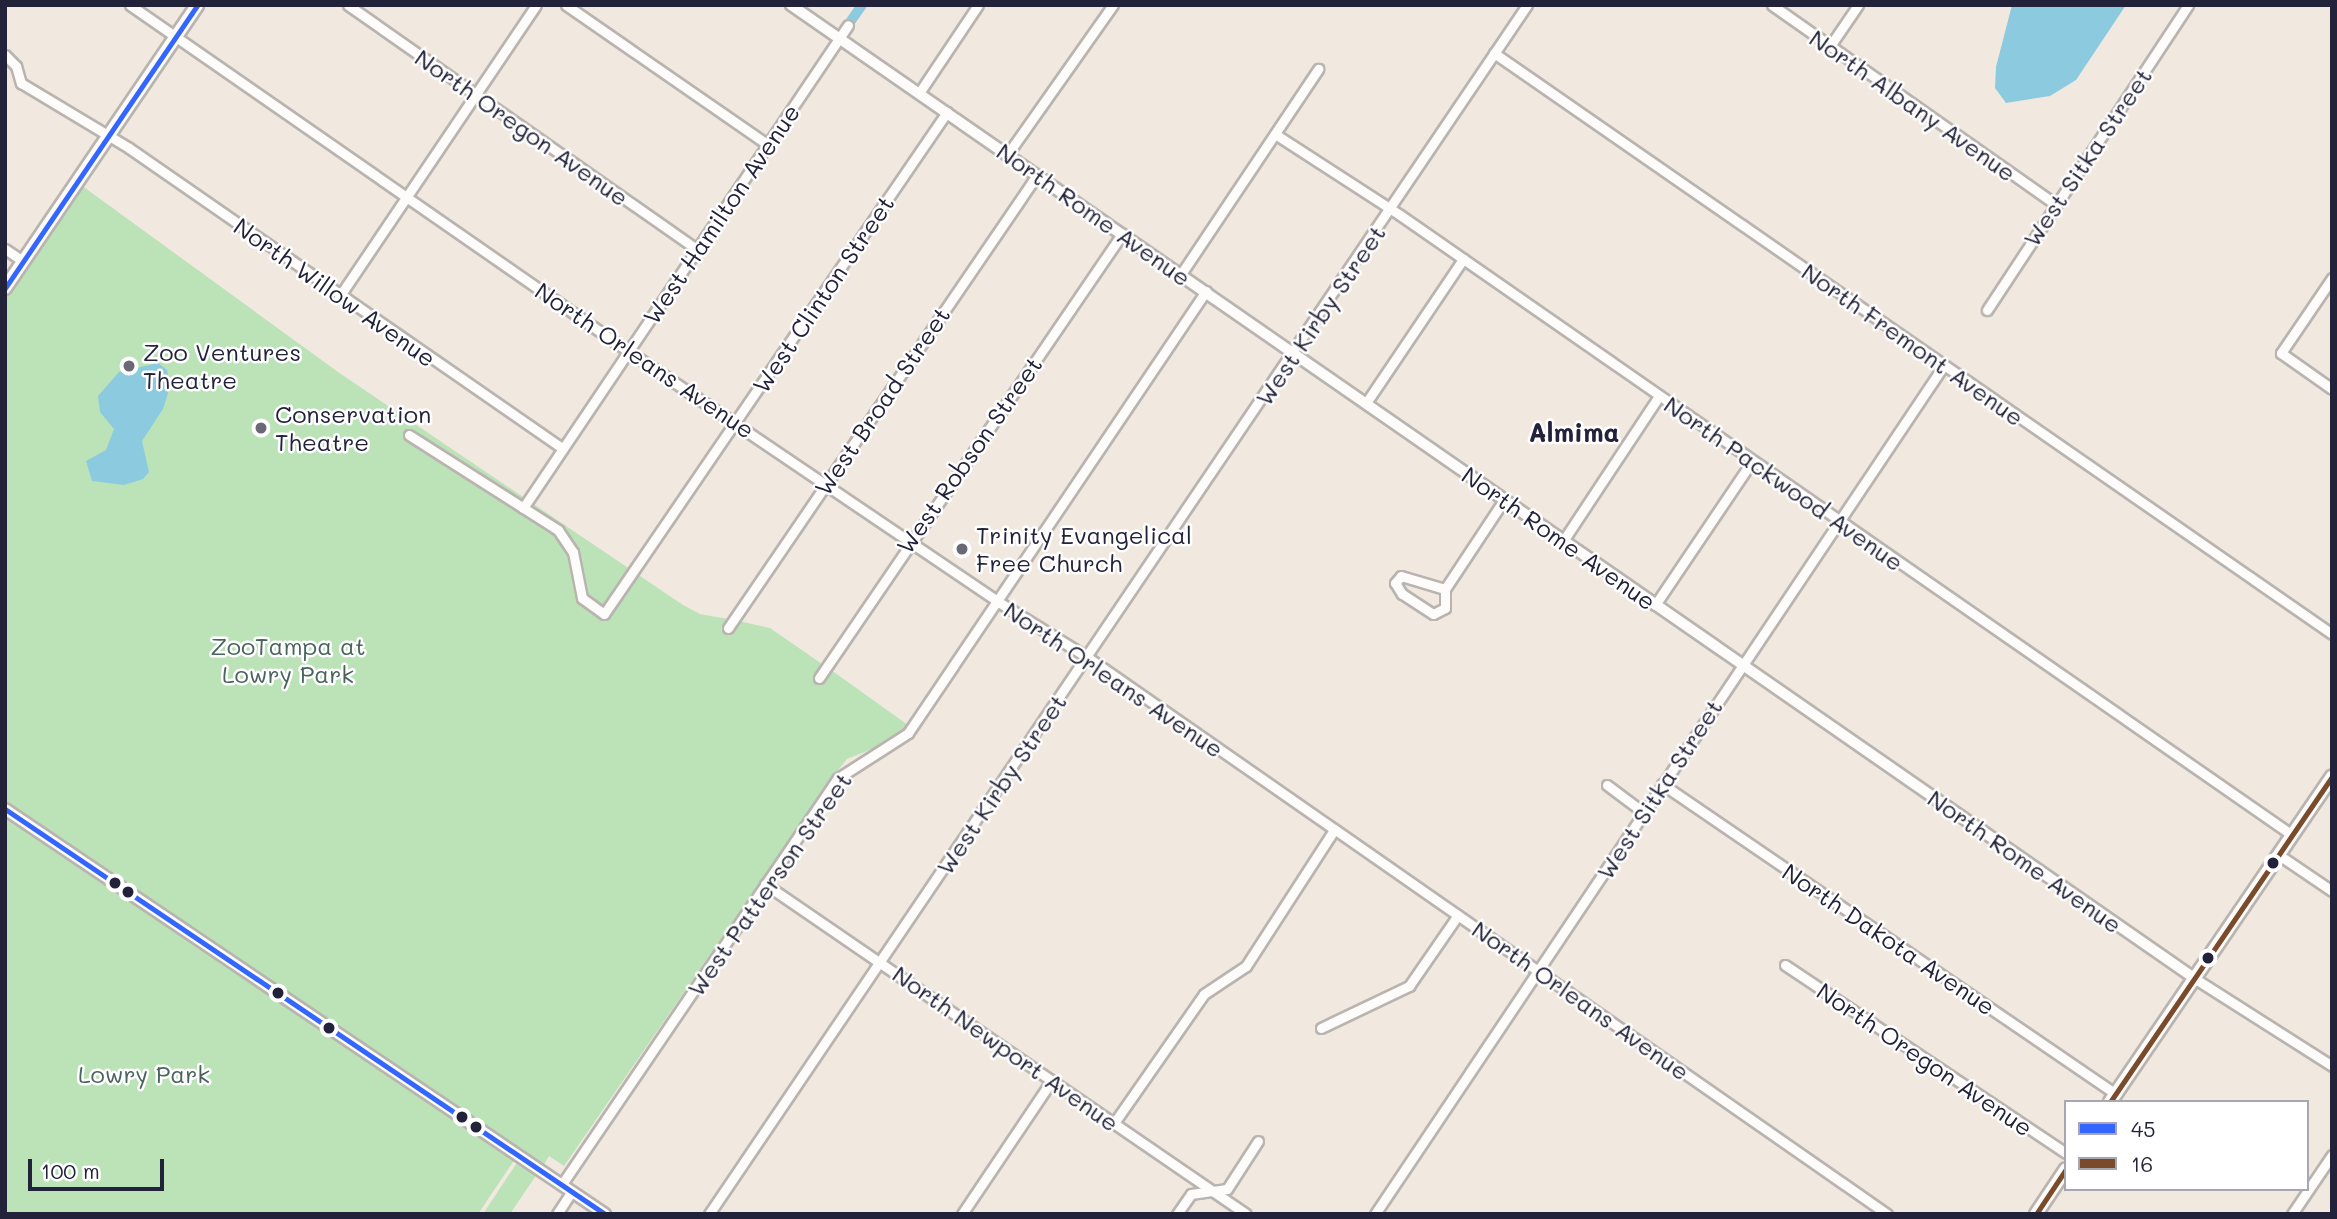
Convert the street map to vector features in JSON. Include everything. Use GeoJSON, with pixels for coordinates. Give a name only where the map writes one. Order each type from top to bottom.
{"type":"FeatureCollection","features":[{"type":"Feature","properties":{"kind":"main road"},"geometry":{"type":"LineString","coordinates":[[5,288],[197,5]]}},
{"type":"Feature","properties":{"kind":"main road"},"geometry":{"type":"LineString","coordinates":[[2113,1098],[2332,776]]}},
{"type":"Feature","properties":{"kind":"main road"},"geometry":{"type":"LineString","coordinates":[[2036,1214],[2064,1172]]}},
{"type":"Feature","properties":{"kind":"street","name":"North Orleans Avenue"},"geometry":{"type":"LineString","coordinates":[[130,5],[628,351],[827,482],[997,601],[1087,657],[1887,1214]]}},
{"type":"Feature","properties":{"kind":"street","name":"North Oregon Avenue"},"geometry":{"type":"LineString","coordinates":[[348,5],[697,249]]}},
{"type":"Feature","properties":{"kind":"street"},"geometry":{"type":"LineString","coordinates":[[339,298],[536,5]]}},
{"type":"Feature","properties":{"kind":"street"},"geometry":{"type":"LineString","coordinates":[[566,5],[768,145]]}},
{"type":"Feature","properties":{"kind":"street","name":"North Rome Avenue"},"geometry":{"type":"LineString","coordinates":[[791,5],[2194,978],[2332,1066]]}},
{"type":"Feature","properties":{"kind":"street"},"geometry":{"type":"LineString","coordinates":[[919,93],[978,5]]}},
{"type":"Feature","properties":{"kind":"street"},"geometry":{"type":"LineString","coordinates":[[1007,155],[1113,5]]}},
{"type":"Feature","properties":{"kind":"street","name":"West Kirby Street"},"geometry":{"type":"LineString","coordinates":[[709,1214],[1391,210],[1527,5]]}},
{"type":"Feature","properties":{"kind":"street","name":"North Albany Avenue"},"geometry":{"type":"LineString","coordinates":[[1772,5],[2055,204]]}},
{"type":"Feature","properties":{"kind":"street"},"geometry":{"type":"LineString","coordinates":[[1830,46],[1858,5]]}},
{"type":"Feature","properties":{"kind":"street","name":"West Sitka Street"},"geometry":{"type":"LineString","coordinates":[[1987,310],[2188,5]]}},
{"type":"Feature","properties":{"kind":"street","name":"West Hamilton Avenue"},"geometry":{"type":"LineString","coordinates":[[523,508],[848,25]]}},
{"type":"Feature","properties":{"kind":"street","name":"North Fremont Avenue"},"geometry":{"type":"LineString","coordinates":[[1494,53],[2332,634]]}},
{"type":"Feature","properties":{"kind":"street","name":"North Willow Avenue"},"geometry":{"type":"LineString","coordinates":[[5,55],[16,66],[21,83],[108,136],[339,298],[562,448]]}},
{"type":"Feature","properties":{"kind":"street"},"geometry":{"type":"LineString","coordinates":[[1181,274],[1318,69]]}},
{"type":"Feature","properties":{"kind":"street","name":"West Clinton Street"},"geometry":{"type":"LineString","coordinates":[[523,508],[558,530],[573,552],[582,598],[604,614],[947,112]]}},
{"type":"Feature","properties":{"kind":"street","name":"North Packwood Avenue"},"geometry":{"type":"LineString","coordinates":[[1275,134],[1463,259],[2292,835]]}},
{"type":"Feature","properties":{"kind":"street","name":"West Broad Street"},"geometry":{"type":"LineString","coordinates":[[728,628],[1037,175]]}},
{"type":"Feature","properties":{"kind":"street","name":"West Robson Street"},"geometry":{"type":"LineString","coordinates":[[820,678],[910,540],[1122,234]]}},
{"type":"Feature","properties":{"kind":"street"},"geometry":{"type":"LineString","coordinates":[[5,249],[23,261]]}},
{"type":"Feature","properties":{"kind":"street"},"geometry":{"type":"LineString","coordinates":[[1366,403],[1463,259]]}},
{"type":"Feature","properties":{"kind":"street"},"geometry":{"type":"LineString","coordinates":[[2332,278],[2281,353],[2332,389]]}},
{"type":"Feature","properties":{"kind":"street","name":"West Patterson Street"},"geometry":{"type":"LineString","coordinates":[[562,1184],[843,773],[893,747],[908,733],[1206,291]]}},
{"type":"Feature","properties":{"kind":"street","name":"West Sitka Street"},"geometry":{"type":"LineString","coordinates":[[1375,1214],[1944,365]]}},
{"type":"Feature","properties":{"kind":"street"},"geometry":{"type":"LineString","coordinates":[[1563,541],[1659,396]]}},
{"type":"Feature","properties":{"kind":"street"},"geometry":{"type":"LineString","coordinates":[[409,435],[523,508]]}},
{"type":"Feature","properties":{"kind":"street"},"geometry":{"type":"LineString","coordinates":[[1655,606],[1752,461]]}},
{"type":"Feature","properties":{"kind":"street"},"geometry":{"type":"LineString","coordinates":[[1445,589],[1405,576],[1395,583],[1402,594],[1433,614],[1447,604],[1445,589],[1504,500]]}},
{"type":"Feature","properties":{"kind":"street","name":"North Dakota Avenue"},"geometry":{"type":"LineString","coordinates":[[1662,783],[2113,1098]]}},
{"type":"Feature","properties":{"kind":"street"},"geometry":{"type":"LineString","coordinates":[[1607,785],[1643,812]]}},
{"type":"Feature","properties":{"kind":"street"},"geometry":{"type":"LineString","coordinates":[[5,809],[605,1214]]}},
{"type":"Feature","properties":{"kind":"street"},"geometry":{"type":"LineString","coordinates":[[1114,1123],[1204,994],[1246,966],[1334,830]]}},
{"type":"Feature","properties":{"kind":"street"},"geometry":{"type":"LineString","coordinates":[[2278,855],[2332,891]]}},
{"type":"Feature","properties":{"kind":"street","name":"North Newport Avenue"},"geometry":{"type":"LineString","coordinates":[[765,884],[1245,1214]]}},
{"type":"Feature","properties":{"kind":"street"},"geometry":{"type":"LineString","coordinates":[[1321,1028],[1409,986],[1458,915]]}},
{"type":"Feature","properties":{"kind":"street","name":"North Oregon Avenue"},"geometry":{"type":"LineString","coordinates":[[1785,965],[2064,1152]]}},
{"type":"Feature","properties":{"kind":"street"},"geometry":{"type":"LineString","coordinates":[[962,1214],[1052,1080]]}},
{"type":"Feature","properties":{"kind":"street"},"geometry":{"type":"LineString","coordinates":[[1177,1214],[1191,1194],[1215,1193],[1227,1189],[1258,1141]]}},
{"type":"Feature","properties":{"kind":"street"},"geometry":{"type":"LineString","coordinates":[[2309,1189],[2332,1156]]}},
{"type":"Feature","properties":{"kind":"street"},"geometry":{"type":"LineString","coordinates":[[557,1214],[572,1191]]}},
{"type":"Feature","properties":{"kind":"street"},"geometry":{"type":"LineString","coordinates":[[2292,1214],[2308,1191]]}},
{"type":"Feature","properties":{"kind":"green space","name":"ZooTampa at Lowry Park"},"geometry":{"type":"Polygon","coordinates":[[[81,185],[338,372],[683,605],[700,614],[728,619],[721,629],[730,634],[739,621],[770,628],[822,664],[813,679],[821,684],[831,670],[908,725],[894,740],[847,759],[834,775],[564,1166],[549,1156],[543,1166],[5,804],[5,297],[81,185]]]}},
{"type":"Feature","properties":{"kind":"green space","name":"Lowry Park"},"geometry":{"type":"Polygon","coordinates":[[[5,813],[515,1159],[478,1214],[5,1214],[5,813]]]}},
{"type":"Feature","properties":{"kind":"green space"},"geometry":{"type":"Polygon","coordinates":[[[518,1161],[537,1174],[510,1214],[483,1214],[518,1161]]]}},
{"type":"Feature","properties":{"kind":"water"},"geometry":{"type":"Polygon","coordinates":[[[2012,5],[2126,5],[2076,80],[2050,96],[2006,103],[1995,88],[1996,67],[2012,5]]]}},
{"type":"Feature","properties":{"kind":"water"},"geometry":{"type":"Polygon","coordinates":[[[158,363],[167,370],[170,387],[163,409],[142,441],[149,472],[143,479],[124,485],[92,481],[86,461],[106,450],[114,429],[100,412],[98,396],[119,372],[158,363]]]}},
{"type":"Feature","properties":{"kind":"waterway"},"geometry":{"type":"LineString","coordinates":[[848,25],[862,5]]}},
{"type":"Feature","properties":{"kind":"transit line","name":"45"},"geometry":{"type":"LineString","coordinates":[[5,288],[197,5]]}},
{"type":"Feature","properties":{"kind":"transit line","name":"16"},"geometry":{"type":"LineString","coordinates":[[2111,1100],[2332,777]]}},
{"type":"Feature","properties":{"kind":"transit line","name":"45"},"geometry":{"type":"LineString","coordinates":[[5,809],[605,1214]]}},
{"type":"Feature","properties":{"kind":"transit line","name":"16"},"geometry":{"type":"LineString","coordinates":[[2036,1214],[2064,1172]]}},
{"type":"Feature","properties":{"kind":"place","name":"Zoo Ventures Theatre"},"geometry":{"type":"Point","coordinates":[129,366]}},
{"type":"Feature","properties":{"kind":"place","name":"Conservation Theatre"},"geometry":{"type":"Point","coordinates":[261,428]}},
{"type":"Feature","properties":{"kind":"place","name":"Trinity Evangelical Free Church"},"geometry":{"type":"Point","coordinates":[962,549]}},
{"type":"Feature","properties":{"kind":"district","name":"Almima"},"geometry":{"type":"Point","coordinates":[1574,433]}}]}
